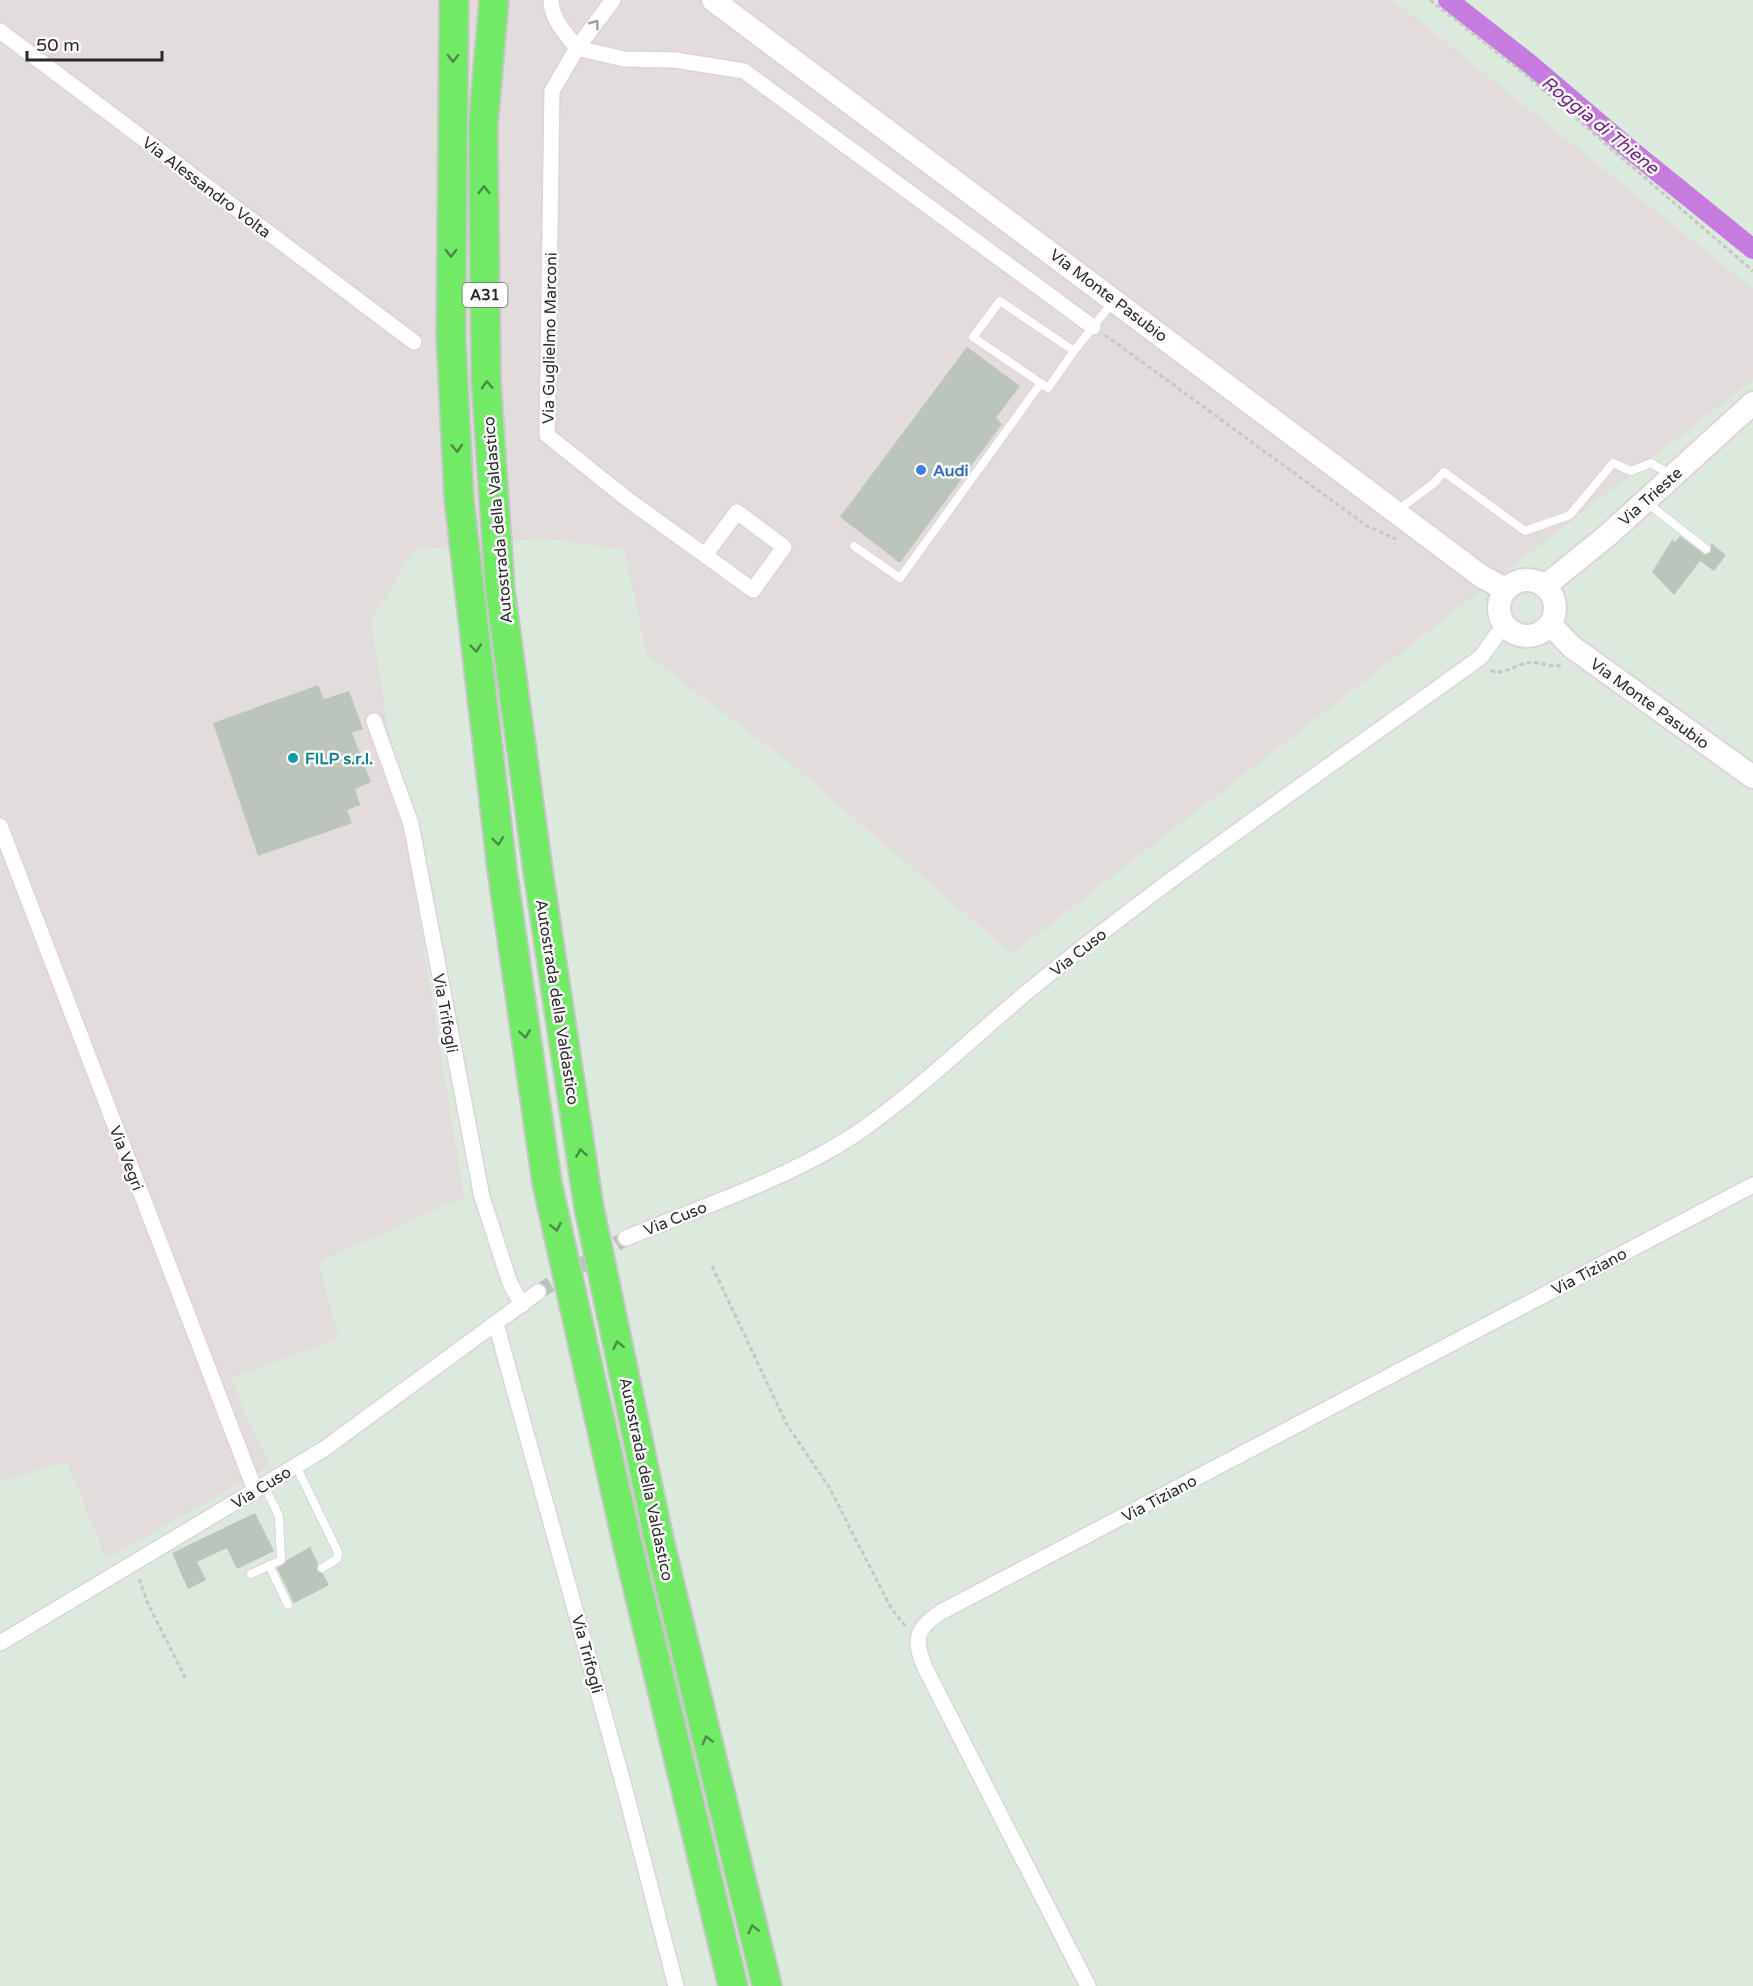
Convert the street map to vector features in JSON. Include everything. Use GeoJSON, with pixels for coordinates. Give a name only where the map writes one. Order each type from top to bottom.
{"type":"FeatureCollection","features":[{"type":"Feature","properties":{"kind":"highway","name":"Autostrada della Valdastico"},"geometry":{"type":"LineString","coordinates":[[454,0],[451,338],[459,499],[486,749],[547,1183],[624,1531],[733,1986]]}},
{"type":"Feature","properties":{"kind":"highway","name":"Autostrada della Valdastico"},"geometry":{"type":"LineString","coordinates":[[494,0],[483,126],[486,380],[500,590],[538,871],[589,1208],[659,1540],[767,1986]]}},
{"type":"Feature","properties":{"kind":"main road","name":"Via Monte Pasubio"},"geometry":{"type":"LineString","coordinates":[[713,0],[1397,510],[1481,576],[1505,589]]}},
{"type":"Feature","properties":{"kind":"main road","name":"Via Trieste"},"geometry":{"type":"LineString","coordinates":[[1545,586],[1673,476],[1753,403]]}},
{"type":"Feature","properties":{"kind":"main road"},"geometry":{"type":"LineString","coordinates":[[1529,579],[1545,586],[1555,600],[1556,609],[1551,625],[1536,635],[1527,637],[1510,631],[1504,624],[1498,607],[1505,589],[1512,584],[1529,579]]}},
{"type":"Feature","properties":{"kind":"main road","name":"Via Monte Pasubio"},"geometry":{"type":"LineString","coordinates":[[1551,625],[1572,647],[1753,777]]}},
{"type":"Feature","properties":{"kind":"street"},"geometry":{"type":"LineString","coordinates":[[551,0],[551,7],[560,27],[577,48],[624,59],[675,60],[744,71],[1093,327]]}},
{"type":"Feature","properties":{"kind":"street","name":"Via Guglielmo Marconi"},"geometry":{"type":"LineString","coordinates":[[613,0],[577,48],[552,91],[547,435],[627,499],[753,590],[784,547],[737,512],[705,555]]}},
{"type":"Feature","properties":{"kind":"street","name":"Via Alessandro Volta"},"geometry":{"type":"LineString","coordinates":[[0,31],[414,342]]}},
{"type":"Feature","properties":{"kind":"street","name":"Via Cuso"},"geometry":{"type":"LineString","coordinates":[[626,1238],[749,1188],[812,1158],[862,1130],[1047,976],[1142,903],[1481,657],[1504,624]]}},
{"type":"Feature","properties":{"kind":"street","name":"Via Trifogli"},"geometry":{"type":"LineString","coordinates":[[374,721],[411,824],[482,1197],[510,1283],[522,1305]]}},
{"type":"Feature","properties":{"kind":"street","name":"Via Vegri"},"geometry":{"type":"LineString","coordinates":[[0,826],[259,1488]]}},
{"type":"Feature","properties":{"kind":"street","name":"Via Tiziano"},"geometry":{"type":"LineString","coordinates":[[919,1634],[923,1626],[941,1612],[1753,1185]]}},
{"type":"Feature","properties":{"kind":"street","name":"Via Cuso"},"geometry":{"type":"LineString","coordinates":[[0,1643],[296,1466],[398,1398],[538,1292]]}},
{"type":"Feature","properties":{"kind":"street","name":"Via Trifogli"},"geometry":{"type":"LineString","coordinates":[[496,1324],[625,1790],[676,1986]]}},
{"type":"Feature","properties":{"kind":"street"},"geometry":{"type":"LineString","coordinates":[[919,1634],[917,1649],[926,1670],[1088,1986]]}},
{"type":"Feature","properties":{"kind":"lane"},"geometry":{"type":"LineString","coordinates":[[1074,351],[1000,301],[973,337],[1048,388],[1115,300]]}},
{"type":"Feature","properties":{"kind":"lane"},"geometry":{"type":"LineString","coordinates":[[854,546],[900,578],[1041,383]]}},
{"type":"Feature","properties":{"kind":"lane"},"geometry":{"type":"LineString","coordinates":[[1397,510],[1433,484],[1444,472],[1525,531],[1570,515],[1613,463],[1631,471],[1651,463],[1673,476]]}},
{"type":"Feature","properties":{"kind":"lane"},"geometry":{"type":"LineString","coordinates":[[1644,501],[1706,549]]}},
{"type":"Feature","properties":{"kind":"lane"},"geometry":{"type":"LineString","coordinates":[[296,1466],[338,1552],[337,1559],[322,1568]]}},
{"type":"Feature","properties":{"kind":"lane"},"geometry":{"type":"LineString","coordinates":[[251,1574],[281,1560],[281,1526],[259,1488]]}},
{"type":"Feature","properties":{"kind":"lane"},"geometry":{"type":"LineString","coordinates":[[269,1565],[288,1605]]}},
{"type":"Feature","properties":{"kind":"path"},"geometry":{"type":"LineString","coordinates":[[1430,0],[1526,75],[1753,271]]}},
{"type":"Feature","properties":{"kind":"path"},"geometry":{"type":"LineString","coordinates":[[1093,327],[1367,526],[1406,544]]}},
{"type":"Feature","properties":{"kind":"path"},"geometry":{"type":"LineString","coordinates":[[1481,657],[1493,673],[1528,662],[1557,667],[1563,666],[1572,647]]}},
{"type":"Feature","properties":{"kind":"path"},"geometry":{"type":"LineString","coordinates":[[712,1266],[787,1425],[840,1506],[899,1621],[919,1634]]}},
{"type":"Feature","properties":{"kind":"path"},"geometry":{"type":"LineString","coordinates":[[133,1563],[148,1604],[186,1679]]}},
{"type":"Feature","properties":{"kind":"shaded area"},"geometry":{"type":"Polygon","coordinates":[[[0,0],[1393,0],[1753,289],[1753,380],[1012,954],[791,764],[647,655],[624,549],[541,538],[414,550],[371,622],[464,1197],[328,1258],[319,1265],[339,1339],[230,1378],[270,1466],[106,1559],[67,1461],[0,1482],[0,0]]]}},
{"type":"Feature","properties":{"kind":"building","name":"Audi"},"geometry":{"type":"Polygon","coordinates":[[[967,347],[1020,386],[996,418],[1002,424],[900,563],[840,517],[967,347]]]}},
{"type":"Feature","properties":{"kind":"building"},"geometry":{"type":"Polygon","coordinates":[[[1680,536],[1705,555],[1711,552],[1711,543],[1726,555],[1714,571],[1700,561],[1674,595],[1652,572],[1672,540],[1675,542],[1680,536]]]}},
{"type":"Feature","properties":{"kind":"building","name":"FILP s.r.l."},"geometry":{"type":"Polygon","coordinates":[[[318,685],[324,699],[349,691],[363,729],[352,733],[371,782],[355,789],[360,805],[347,810],[352,823],[258,856],[213,723],[318,685]]]}},
{"type":"Feature","properties":{"kind":"building"},"geometry":{"type":"Polygon","coordinates":[[[255,1513],[274,1551],[237,1569],[227,1548],[197,1562],[206,1580],[188,1589],[172,1553],[255,1513]]]}},
{"type":"Feature","properties":{"kind":"building"},"geometry":{"type":"Polygon","coordinates":[[[310,1547],[318,1563],[317,1571],[323,1574],[329,1585],[294,1603],[277,1568],[310,1547]]]}},
{"type":"Feature","properties":{"kind":"waterway","name":"Roggia di Thiene"},"geometry":{"type":"LineString","coordinates":[[1448,0],[1531,65],[1627,147],[1753,249]]}},
{"type":"Feature","properties":{"kind":"tunnel"},"geometry":{"type":"LineString","coordinates":[[538,1292],[626,1238]]}},
{"type":"Feature","properties":{"kind":"place","name":"Audi"},"geometry":{"type":"Point","coordinates":[921,470]}},
{"type":"Feature","properties":{"kind":"place","name":"FILP s.r.l."},"geometry":{"type":"Point","coordinates":[293,758]}}]}
